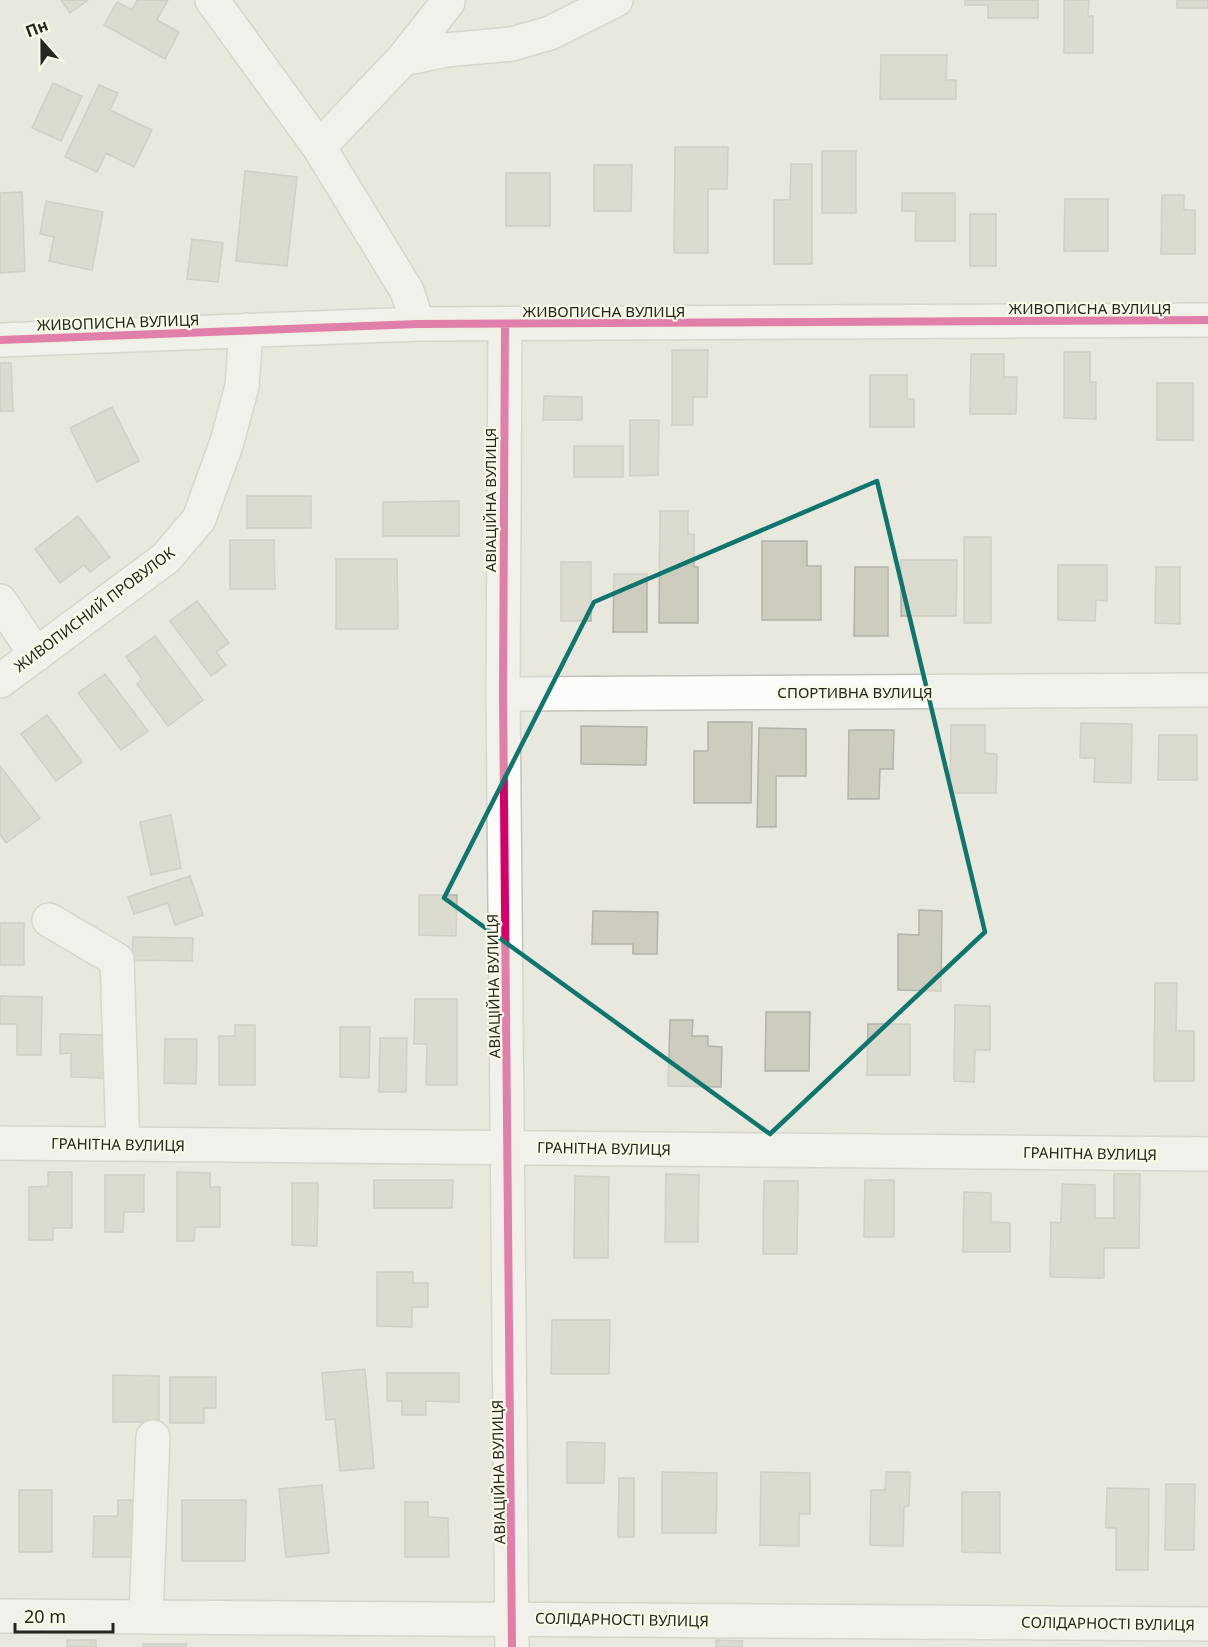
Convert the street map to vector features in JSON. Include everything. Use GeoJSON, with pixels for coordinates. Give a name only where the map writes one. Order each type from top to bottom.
{"type":"FeatureCollection","features":[{"type":"Feature","properties":{"kind":"street"},"geometry":{"type":"LineString","coordinates":[[212,0],[319,147],[407,291],[418,324]]}},
{"type":"Feature","properties":{"kind":"street"},"geometry":{"type":"LineString","coordinates":[[403,59],[446,50],[512,44],[531,39],[581,19],[616,0]]}},
{"type":"Feature","properties":{"kind":"street"},"geometry":{"type":"LineString","coordinates":[[319,147],[403,59],[448,2]]}},
{"type":"Feature","properties":{"kind":"street","name":"ЖИВОПИСНА ВУЛИЦЯ"},"geometry":{"type":"LineString","coordinates":[[0,340],[418,324],[1208,320]]}},
{"type":"Feature","properties":{"kind":"street","name":"АВІАЦІЙНА ВУЛИЦЯ"},"geometry":{"type":"LineString","coordinates":[[505,325],[503,694],[512,1632]]}},
{"type":"Feature","properties":{"kind":"street","name":"ЖИВОПИСНИЙ ПРОВУЛОК"},"geometry":{"type":"LineString","coordinates":[[0,681],[166,558],[199,519],[227,442],[242,386],[246,330]]}},
{"type":"Feature","properties":{"kind":"street"},"geometry":{"type":"LineString","coordinates":[[0,601],[36,655]]}},
{"type":"Feature","properties":{"kind":"street","name":"СПОРТИВНА ВУЛИЦЯ"},"geometry":{"type":"LineString","coordinates":[[503,694],[1208,690]]}},
{"type":"Feature","properties":{"kind":"street"},"geometry":{"type":"LineString","coordinates":[[49,920],[117,960],[123,1144]]}},
{"type":"Feature","properties":{"kind":"street","name":"ГРАНІТНА ВУЛИЦЯ"},"geometry":{"type":"LineString","coordinates":[[0,1143],[1208,1154]]}},
{"type":"Feature","properties":{"kind":"street"},"geometry":{"type":"LineString","coordinates":[[146,1616],[153,1437]]}},
{"type":"Feature","properties":{"kind":"street","name":"СОЛІДАРНОСТІ ВУЛИЦЯ"},"geometry":{"type":"LineString","coordinates":[[0,1616],[146,1616],[512,1632],[1208,1624]]}},
{"type":"Feature","properties":{"kind":"highlighted area"},"geometry":{"type":"Polygon","coordinates":[[[877,481],[985,932],[770,1134],[444,898],[594,602],[877,481]]]}},
{"type":"Feature","properties":{"kind":"building"},"geometry":{"type":"Polygon","coordinates":[[[61,0],[88,0],[70,13],[61,0]]]}},
{"type":"Feature","properties":{"kind":"building"},"geometry":{"type":"Polygon","coordinates":[[[137,0],[168,0],[157,20],[179,32],[165,59],[104,25],[117,2],[132,10],[137,0]]]}},
{"type":"Feature","properties":{"kind":"building"},"geometry":{"type":"Polygon","coordinates":[[[965,0],[1038,0],[1038,18],[988,18],[988,5],[965,5],[965,0]]]}},
{"type":"Feature","properties":{"kind":"building"},"geometry":{"type":"Polygon","coordinates":[[[1064,0],[1089,0],[1088,16],[1093,16],[1093,53],[1064,53],[1064,0]]]}},
{"type":"Feature","properties":{"kind":"building"},"geometry":{"type":"Polygon","coordinates":[[[1177,0],[1208,0],[1208,8],[1177,8],[1177,0]]]}},
{"type":"Feature","properties":{"kind":"building"},"geometry":{"type":"Polygon","coordinates":[[[881,55],[947,55],[946,80],[956,80],[956,99],[880,99],[881,55]]]}},
{"type":"Feature","properties":{"kind":"building"},"geometry":{"type":"Polygon","coordinates":[[[53,83],[82,96],[61,141],[32,128],[53,83]]]}},
{"type":"Feature","properties":{"kind":"building"},"geometry":{"type":"Polygon","coordinates":[[[99,85],[118,93],[110,110],[152,130],[134,167],[106,153],[97,172],[65,157],[99,85]]]}},
{"type":"Feature","properties":{"kind":"building"},"geometry":{"type":"Polygon","coordinates":[[[675,147],[728,147],[727,189],[708,189],[708,253],[674,253],[675,147]]]}},
{"type":"Feature","properties":{"kind":"building"},"geometry":{"type":"Polygon","coordinates":[[[822,151],[856,151],[856,213],[822,213],[822,151]]]}},
{"type":"Feature","properties":{"kind":"building"},"geometry":{"type":"Polygon","coordinates":[[[791,164],[812,164],[812,264],[774,264],[774,200],[790,200],[791,164]]]}},
{"type":"Feature","properties":{"kind":"building"},"geometry":{"type":"Polygon","coordinates":[[[594,165],[632,165],[631,211],[594,211],[594,165]]]}},
{"type":"Feature","properties":{"kind":"building"},"geometry":{"type":"Polygon","coordinates":[[[245,171],[297,177],[287,266],[236,261],[245,171]]]}},
{"type":"Feature","properties":{"kind":"building"},"geometry":{"type":"Polygon","coordinates":[[[506,173],[550,173],[550,226],[506,226],[506,173]]]}},
{"type":"Feature","properties":{"kind":"building"},"geometry":{"type":"Polygon","coordinates":[[[22,192],[25,271],[0,273],[0,193],[22,192]]]}},
{"type":"Feature","properties":{"kind":"building"},"geometry":{"type":"Polygon","coordinates":[[[902,193],[955,193],[955,241],[915,241],[916,211],[902,211],[902,193]]]}},
{"type":"Feature","properties":{"kind":"building"},"geometry":{"type":"Polygon","coordinates":[[[1162,195],[1184,195],[1184,210],[1195,210],[1195,254],[1161,254],[1162,195]]]}},
{"type":"Feature","properties":{"kind":"building"},"geometry":{"type":"Polygon","coordinates":[[[1065,199],[1108,199],[1108,251],[1064,251],[1065,199]]]}},
{"type":"Feature","properties":{"kind":"building"},"geometry":{"type":"Polygon","coordinates":[[[46,201],[103,212],[92,270],[49,261],[54,237],[40,234],[46,201]]]}},
{"type":"Feature","properties":{"kind":"building"},"geometry":{"type":"Polygon","coordinates":[[[970,214],[996,214],[996,266],[970,266],[970,214]]]}},
{"type":"Feature","properties":{"kind":"building"},"geometry":{"type":"Polygon","coordinates":[[[192,239],[223,243],[218,282],[187,279],[192,239]]]}},
{"type":"Feature","properties":{"kind":"building"},"geometry":{"type":"Polygon","coordinates":[[[672,350],[708,350],[707,397],[693,397],[693,425],[672,425],[672,350]]]}},
{"type":"Feature","properties":{"kind":"building"},"geometry":{"type":"Polygon","coordinates":[[[1064,352],[1090,352],[1090,382],[1096,382],[1096,419],[1064,418],[1064,352]]]}},
{"type":"Feature","properties":{"kind":"building"},"geometry":{"type":"Polygon","coordinates":[[[971,354],[1004,354],[1004,377],[1017,377],[1016,414],[970,414],[971,354]]]}},
{"type":"Feature","properties":{"kind":"building"},"geometry":{"type":"Polygon","coordinates":[[[0,363],[11,363],[13,411],[0,411],[0,363]]]}},
{"type":"Feature","properties":{"kind":"building"},"geometry":{"type":"Polygon","coordinates":[[[870,375],[907,375],[907,399],[914,399],[914,427],[870,427],[870,375]]]}},
{"type":"Feature","properties":{"kind":"building"},"geometry":{"type":"Polygon","coordinates":[[[1157,383],[1193,383],[1193,440],[1157,440],[1157,383]]]}},
{"type":"Feature","properties":{"kind":"building"},"geometry":{"type":"Polygon","coordinates":[[[544,396],[582,397],[582,420],[543,420],[544,396]]]}},
{"type":"Feature","properties":{"kind":"building"},"geometry":{"type":"Polygon","coordinates":[[[112,407],[139,461],[97,482],[70,428],[112,407]]]}},
{"type":"Feature","properties":{"kind":"building"},"geometry":{"type":"Polygon","coordinates":[[[630,420],[659,420],[658,475],[630,476],[630,420]]]}},
{"type":"Feature","properties":{"kind":"building"},"geometry":{"type":"Polygon","coordinates":[[[574,446],[623,446],[623,477],[574,477],[574,446]]]}},
{"type":"Feature","properties":{"kind":"building"},"geometry":{"type":"Polygon","coordinates":[[[247,496],[311,496],[311,528],[247,528],[247,496]]]}},
{"type":"Feature","properties":{"kind":"building"},"geometry":{"type":"Polygon","coordinates":[[[459,501],[459,536],[383,536],[383,502],[459,501]]]}},
{"type":"Feature","properties":{"kind":"building"},"geometry":{"type":"Polygon","coordinates":[[[660,511],[688,511],[688,534],[694,534],[694,567],[698,567],[698,623],[659,623],[660,511]]]}},
{"type":"Feature","properties":{"kind":"building"},"geometry":{"type":"Polygon","coordinates":[[[78,516],[110,557],[90,572],[84,565],[60,583],[35,549],[78,516]]]}},
{"type":"Feature","properties":{"kind":"building"},"geometry":{"type":"Polygon","coordinates":[[[964,537],[991,537],[991,623],[964,623],[964,537]]]}},
{"type":"Feature","properties":{"kind":"building"},"geometry":{"type":"Polygon","coordinates":[[[230,540],[274,540],[275,589],[230,589],[230,540]]]}},
{"type":"Feature","properties":{"kind":"building"},"geometry":{"type":"Polygon","coordinates":[[[762,541],[807,541],[807,566],[821,566],[821,620],[762,620],[762,541]]]}},
{"type":"Feature","properties":{"kind":"building"},"geometry":{"type":"Polygon","coordinates":[[[336,559],[397,559],[398,629],[336,629],[336,559]]]}},
{"type":"Feature","properties":{"kind":"building"},"geometry":{"type":"Polygon","coordinates":[[[901,560],[957,560],[956,616],[901,616],[901,560]]]}},
{"type":"Feature","properties":{"kind":"building"},"geometry":{"type":"Polygon","coordinates":[[[561,562],[591,562],[591,621],[561,621],[561,562]]]}},
{"type":"Feature","properties":{"kind":"building"},"geometry":{"type":"Polygon","coordinates":[[[1058,565],[1107,565],[1107,601],[1096,600],[1095,621],[1058,620],[1058,565]]]}},
{"type":"Feature","properties":{"kind":"building"},"geometry":{"type":"Polygon","coordinates":[[[855,567],[888,567],[888,636],[854,636],[855,567]]]}},
{"type":"Feature","properties":{"kind":"building"},"geometry":{"type":"Polygon","coordinates":[[[1156,567],[1180,567],[1180,624],[1155,623],[1156,567]]]}},
{"type":"Feature","properties":{"kind":"building"},"geometry":{"type":"Polygon","coordinates":[[[614,574],[647,574],[647,632],[613,632],[614,574]]]}},
{"type":"Feature","properties":{"kind":"building"},"geometry":{"type":"Polygon","coordinates":[[[197,601],[229,643],[216,652],[226,665],[211,676],[170,621],[197,601]]]}},
{"type":"Feature","properties":{"kind":"building"},"geometry":{"type":"Polygon","coordinates":[[[155,636],[203,700],[168,726],[137,684],[142,679],[126,657],[155,636]]]}},
{"type":"Feature","properties":{"kind":"building"},"geometry":{"type":"Polygon","coordinates":[[[105,674],[148,731],[121,750],[78,693],[105,674]]]}},
{"type":"Feature","properties":{"kind":"building"},"geometry":{"type":"Polygon","coordinates":[[[47,715],[82,762],[56,781],[21,734],[47,715]]]}},
{"type":"Feature","properties":{"kind":"building"},"geometry":{"type":"Polygon","coordinates":[[[708,722],[752,722],[751,803],[694,803],[694,751],[708,751],[708,722]]]}},
{"type":"Feature","properties":{"kind":"building"},"geometry":{"type":"Polygon","coordinates":[[[1081,723],[1132,724],[1131,783],[1094,782],[1095,758],[1080,758],[1081,723]]]}},
{"type":"Feature","properties":{"kind":"building"},"geometry":{"type":"Polygon","coordinates":[[[951,725],[985,725],[985,753],[997,754],[996,793],[950,793],[951,725]]]}},
{"type":"Feature","properties":{"kind":"building"},"geometry":{"type":"Polygon","coordinates":[[[581,726],[647,727],[646,765],[581,764],[581,726]]]}},
{"type":"Feature","properties":{"kind":"building"},"geometry":{"type":"Polygon","coordinates":[[[759,728],[806,729],[806,776],[776,776],[776,827],[757,827],[759,728]]]}},
{"type":"Feature","properties":{"kind":"building"},"geometry":{"type":"Polygon","coordinates":[[[849,730],[894,730],[893,769],[880,769],[879,799],[848,799],[849,730]]]}},
{"type":"Feature","properties":{"kind":"building"},"geometry":{"type":"Polygon","coordinates":[[[1159,735],[1197,735],[1197,780],[1158,780],[1159,735]]]}},
{"type":"Feature","properties":{"kind":"building"},"geometry":{"type":"Polygon","coordinates":[[[0,766],[40,818],[6,843],[0,834],[0,766]]]}},
{"type":"Feature","properties":{"kind":"building"},"geometry":{"type":"Polygon","coordinates":[[[171,815],[181,868],[151,875],[140,822],[171,815]]]}},
{"type":"Feature","properties":{"kind":"building"},"geometry":{"type":"Polygon","coordinates":[[[190,876],[203,915],[175,925],[168,903],[134,914],[128,897],[190,876]]]}},
{"type":"Feature","properties":{"kind":"building"},"geometry":{"type":"Polygon","coordinates":[[[419,895],[457,895],[456,936],[419,935],[419,895]]]}},
{"type":"Feature","properties":{"kind":"building"},"geometry":{"type":"Polygon","coordinates":[[[919,910],[942,911],[941,991],[898,990],[898,934],[919,935],[919,910]]]}},
{"type":"Feature","properties":{"kind":"building"},"geometry":{"type":"Polygon","coordinates":[[[593,911],[658,912],[657,954],[633,954],[633,944],[592,944],[593,911]]]}},
{"type":"Feature","properties":{"kind":"building"},"geometry":{"type":"Polygon","coordinates":[[[0,923],[24,923],[24,965],[0,965],[0,923]]]}},
{"type":"Feature","properties":{"kind":"building"},"geometry":{"type":"Polygon","coordinates":[[[133,937],[193,938],[192,961],[132,960],[133,937]]]}},
{"type":"Feature","properties":{"kind":"building"},"geometry":{"type":"Polygon","coordinates":[[[1155,983],[1177,983],[1176,1031],[1194,1031],[1194,1081],[1154,1081],[1155,983]]]}},
{"type":"Feature","properties":{"kind":"building"},"geometry":{"type":"Polygon","coordinates":[[[0,996],[42,997],[41,1055],[17,1055],[17,1024],[0,1024],[0,996]]]}},
{"type":"Feature","properties":{"kind":"building"},"geometry":{"type":"Polygon","coordinates":[[[415,999],[457,999],[457,1085],[426,1085],[427,1044],[414,1044],[415,999]]]}},
{"type":"Feature","properties":{"kind":"building"},"geometry":{"type":"Polygon","coordinates":[[[955,1005],[990,1006],[990,1050],[975,1050],[974,1082],[954,1081],[955,1005]]]}},
{"type":"Feature","properties":{"kind":"building"},"geometry":{"type":"Polygon","coordinates":[[[766,1012],[810,1012],[809,1071],[765,1071],[766,1012]]]}},
{"type":"Feature","properties":{"kind":"building"},"geometry":{"type":"Polygon","coordinates":[[[670,1020],[693,1020],[692,1036],[708,1036],[708,1046],[722,1047],[721,1087],[668,1086],[670,1020]]]}},
{"type":"Feature","properties":{"kind":"building"},"geometry":{"type":"Polygon","coordinates":[[[868,1024],[910,1024],[910,1075],[867,1075],[868,1024]]]}},
{"type":"Feature","properties":{"kind":"building"},"geometry":{"type":"Polygon","coordinates":[[[235,1025],[255,1025],[255,1085],[219,1085],[219,1036],[235,1036],[235,1025]]]}},
{"type":"Feature","properties":{"kind":"building"},"geometry":{"type":"Polygon","coordinates":[[[340,1027],[370,1027],[369,1078],[340,1077],[340,1027]]]}},
{"type":"Feature","properties":{"kind":"building"},"geometry":{"type":"Polygon","coordinates":[[[60,1034],[105,1035],[104,1078],[71,1077],[71,1053],[60,1054],[60,1034]]]}},
{"type":"Feature","properties":{"kind":"building"},"geometry":{"type":"Polygon","coordinates":[[[380,1038],[407,1038],[406,1092],[379,1092],[380,1038]]]}},
{"type":"Feature","properties":{"kind":"building"},"geometry":{"type":"Polygon","coordinates":[[[165,1039],[197,1039],[196,1084],[164,1083],[165,1039]]]}},
{"type":"Feature","properties":{"kind":"building"},"geometry":{"type":"Polygon","coordinates":[[[48,1172],[72,1172],[72,1228],[53,1228],[53,1240],[29,1240],[29,1187],[48,1186],[48,1172]]]}},
{"type":"Feature","properties":{"kind":"building"},"geometry":{"type":"Polygon","coordinates":[[[177,1172],[210,1173],[210,1187],[220,1187],[220,1227],[195,1227],[194,1241],[177,1241],[177,1172]]]}},
{"type":"Feature","properties":{"kind":"building"},"geometry":{"type":"Polygon","coordinates":[[[666,1174],[699,1175],[698,1242],[665,1242],[666,1174]]]}},
{"type":"Feature","properties":{"kind":"building"},"geometry":{"type":"Polygon","coordinates":[[[1114,1174],[1140,1174],[1139,1248],[1104,1248],[1104,1278],[1050,1277],[1051,1222],[1061,1223],[1062,1184],[1095,1185],[1095,1218],[1114,1218],[1114,1174]]]}},
{"type":"Feature","properties":{"kind":"building"},"geometry":{"type":"Polygon","coordinates":[[[105,1175],[144,1175],[144,1212],[124,1212],[123,1232],[105,1232],[105,1175]]]}},
{"type":"Feature","properties":{"kind":"building"},"geometry":{"type":"Polygon","coordinates":[[[575,1176],[609,1177],[608,1258],[574,1258],[575,1176]]]}},
{"type":"Feature","properties":{"kind":"building"},"geometry":{"type":"Polygon","coordinates":[[[374,1180],[453,1180],[452,1208],[374,1208],[374,1180]]]}},
{"type":"Feature","properties":{"kind":"building"},"geometry":{"type":"Polygon","coordinates":[[[865,1180],[894,1180],[894,1237],[864,1237],[865,1180]]]}},
{"type":"Feature","properties":{"kind":"building"},"geometry":{"type":"Polygon","coordinates":[[[764,1181],[798,1181],[797,1254],[763,1254],[764,1181]]]}},
{"type":"Feature","properties":{"kind":"building"},"geometry":{"type":"Polygon","coordinates":[[[292,1183],[318,1183],[317,1246],[292,1245],[292,1183]]]}},
{"type":"Feature","properties":{"kind":"building"},"geometry":{"type":"Polygon","coordinates":[[[964,1192],[991,1193],[991,1222],[1010,1223],[1010,1252],[963,1252],[964,1192]]]}},
{"type":"Feature","properties":{"kind":"building"},"geometry":{"type":"Polygon","coordinates":[[[377,1272],[413,1272],[413,1283],[428,1283],[428,1307],[412,1307],[412,1327],[377,1326],[377,1272]]]}},
{"type":"Feature","properties":{"kind":"building"},"geometry":{"type":"Polygon","coordinates":[[[552,1320],[610,1320],[609,1374],[551,1374],[552,1320]]]}},
{"type":"Feature","properties":{"kind":"building"},"geometry":{"type":"Polygon","coordinates":[[[365,1369],[374,1468],[340,1471],[335,1419],[326,1420],[322,1373],[365,1369]]]}},
{"type":"Feature","properties":{"kind":"building"},"geometry":{"type":"Polygon","coordinates":[[[387,1373],[459,1373],[459,1402],[426,1401],[426,1415],[402,1415],[402,1401],[387,1401],[387,1373]]]}},
{"type":"Feature","properties":{"kind":"building"},"geometry":{"type":"Polygon","coordinates":[[[113,1375],[159,1376],[159,1422],[113,1422],[113,1375]]]}},
{"type":"Feature","properties":{"kind":"building"},"geometry":{"type":"Polygon","coordinates":[[[170,1377],[216,1377],[216,1408],[204,1408],[204,1423],[170,1423],[170,1377]]]}},
{"type":"Feature","properties":{"kind":"building"},"geometry":{"type":"Polygon","coordinates":[[[567,1442],[605,1443],[604,1483],[567,1483],[567,1442]]]}},
{"type":"Feature","properties":{"kind":"building"},"geometry":{"type":"Polygon","coordinates":[[[662,1472],[717,1473],[716,1533],[662,1533],[662,1472]]]}},
{"type":"Feature","properties":{"kind":"building"},"geometry":{"type":"Polygon","coordinates":[[[761,1472],[810,1473],[810,1514],[799,1514],[799,1546],[760,1545],[761,1472]]]}},
{"type":"Feature","properties":{"kind":"building"},"geometry":{"type":"Polygon","coordinates":[[[886,1472],[910,1472],[909,1506],[904,1507],[903,1546],[870,1545],[871,1490],[885,1490],[886,1472]]]}},
{"type":"Feature","properties":{"kind":"building"},"geometry":{"type":"Polygon","coordinates":[[[619,1478],[634,1478],[634,1537],[618,1537],[619,1478]]]}},
{"type":"Feature","properties":{"kind":"building"},"geometry":{"type":"Polygon","coordinates":[[[1166,1484],[1195,1484],[1194,1550],[1165,1550],[1166,1484]]]}},
{"type":"Feature","properties":{"kind":"building"},"geometry":{"type":"Polygon","coordinates":[[[322,1485],[329,1553],[286,1557],[279,1489],[322,1485]]]}},
{"type":"Feature","properties":{"kind":"building"},"geometry":{"type":"Polygon","coordinates":[[[1107,1488],[1149,1489],[1148,1570],[1116,1570],[1116,1528],[1106,1528],[1107,1488]]]}},
{"type":"Feature","properties":{"kind":"building"},"geometry":{"type":"Polygon","coordinates":[[[19,1490],[52,1490],[52,1552],[19,1552],[19,1490]]]}},
{"type":"Feature","properties":{"kind":"building"},"geometry":{"type":"Polygon","coordinates":[[[962,1492],[1000,1492],[1000,1553],[962,1552],[962,1492]]]}},
{"type":"Feature","properties":{"kind":"building"},"geometry":{"type":"Polygon","coordinates":[[[118,1500],[142,1500],[141,1557],[93,1557],[94,1516],[118,1516],[118,1500]]]}},
{"type":"Feature","properties":{"kind":"building"},"geometry":{"type":"Polygon","coordinates":[[[182,1500],[246,1500],[245,1561],[182,1561],[182,1500]]]}},
{"type":"Feature","properties":{"kind":"building"},"geometry":{"type":"Polygon","coordinates":[[[405,1502],[428,1502],[428,1517],[448,1518],[449,1557],[405,1557],[405,1502]]]}},
{"type":"Feature","properties":{"kind":"building"},"geometry":{"type":"Polygon","coordinates":[[[67,1640],[96,1640],[96,1647],[67,1647],[67,1640]]]}},
{"type":"Feature","properties":{"kind":"building"},"geometry":{"type":"Polygon","coordinates":[[[716,1640],[742,1641],[742,1647],[716,1647],[716,1640]]]}},
{"type":"Feature","properties":{"kind":"building"},"geometry":{"type":"Polygon","coordinates":[[[143,1644],[186,1644],[186,1647],[143,1647],[143,1644]]]}},
{"type":"Feature","properties":{"kind":"cycle path"},"geometry":{"type":"LineString","coordinates":[[0,340],[418,324],[1208,320]]}},
{"type":"Feature","properties":{"kind":"cycle path"},"geometry":{"type":"LineString","coordinates":[[505,325],[503,694],[512,1647]]}}]}
